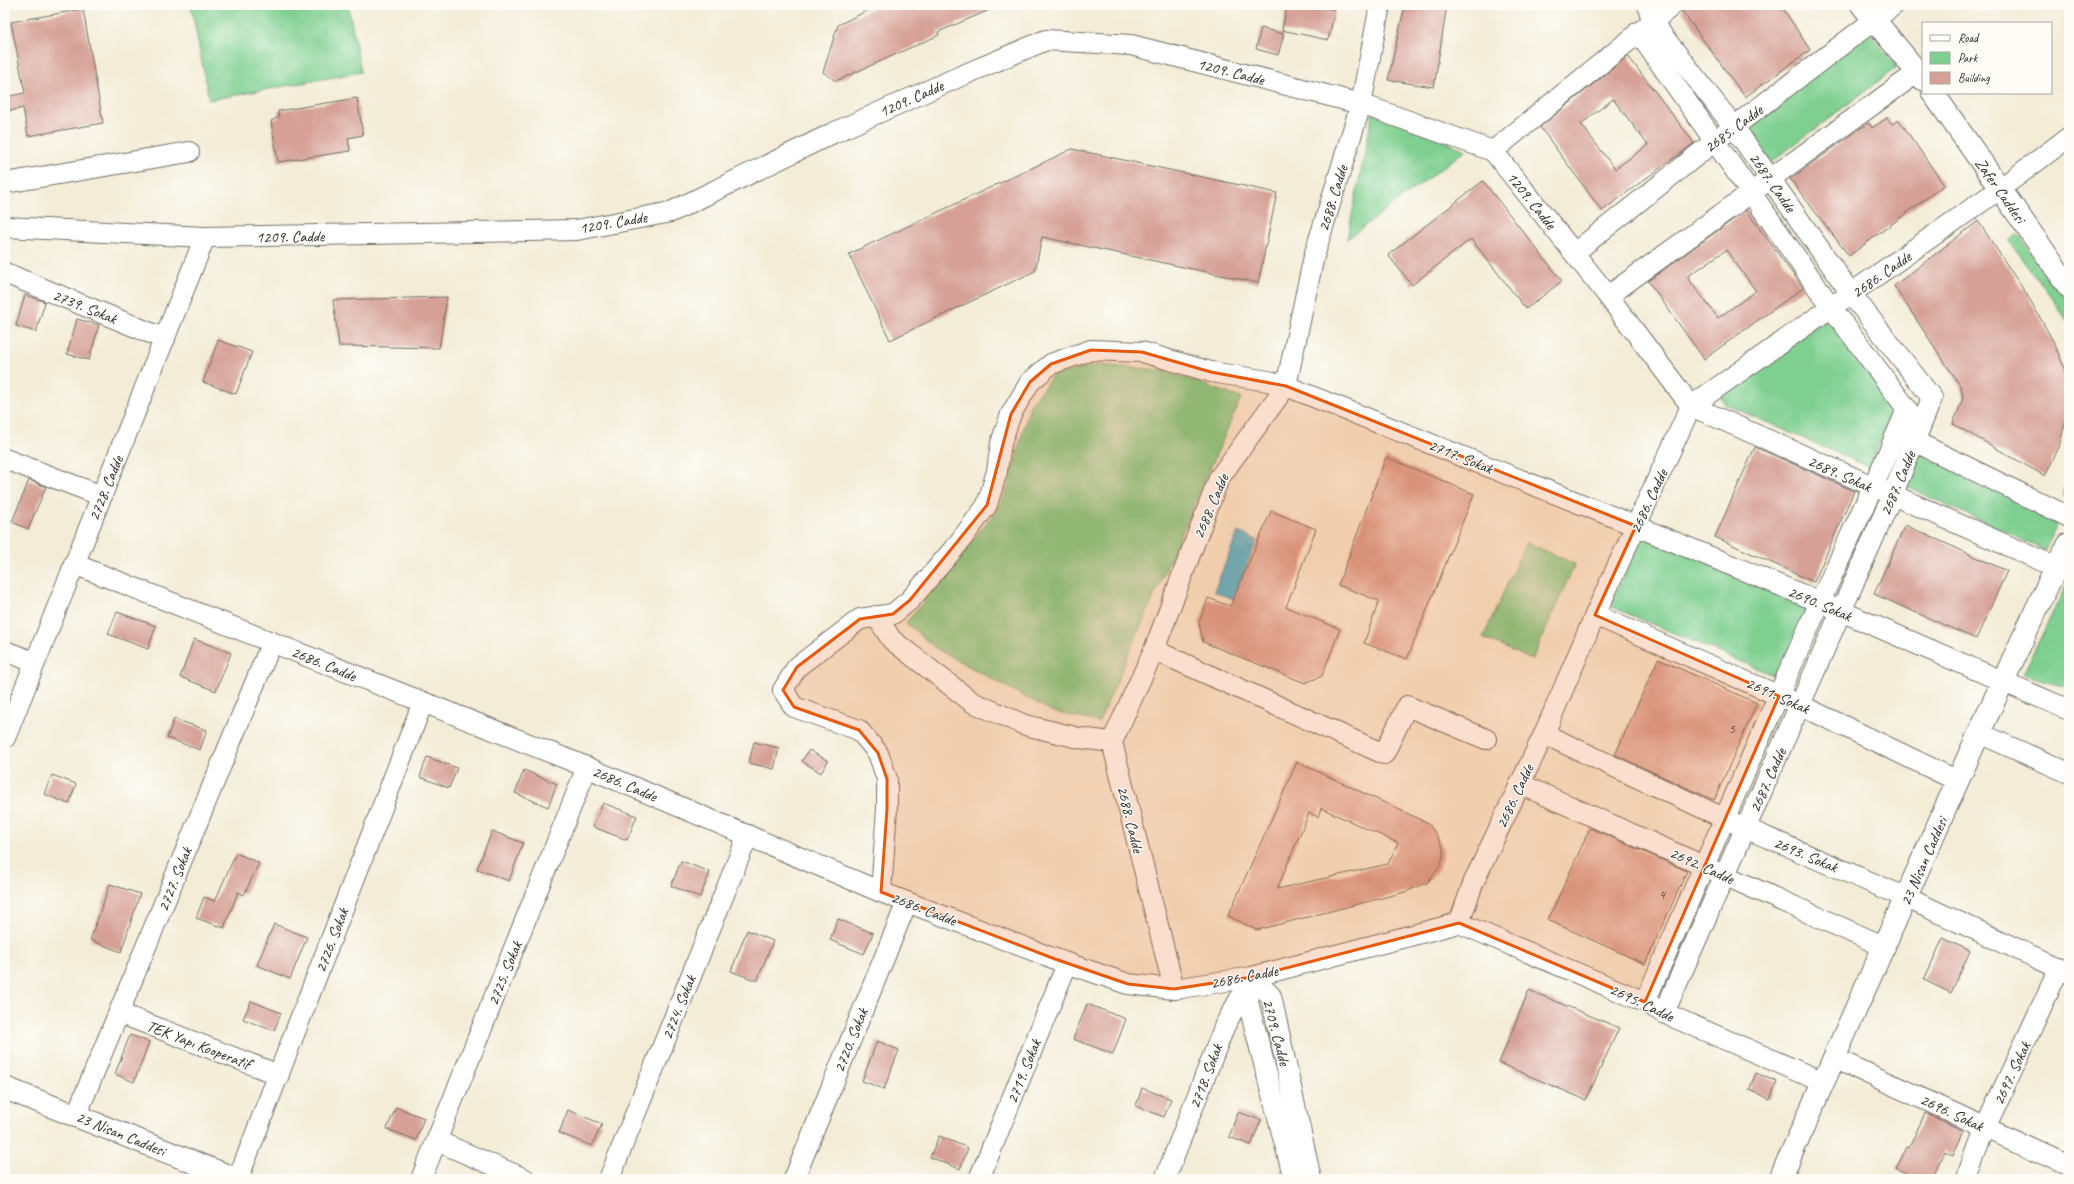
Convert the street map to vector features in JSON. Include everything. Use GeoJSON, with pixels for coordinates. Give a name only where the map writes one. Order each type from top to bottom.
{"type":"FeatureCollection","features":[{"type":"Feature","properties":{"kind":"main road"},"geometry":{"type":"LineString","coordinates":[[1868,13],[1920,75]]}},
{"type":"Feature","properties":{"kind":"main road","name":"Zafer Caddesi"},"geometry":{"type":"LineString","coordinates":[[1934,94],[2069,287]]}},
{"type":"Feature","properties":{"kind":"main road","name":"23 Nisan Caddesi"},"geometry":{"type":"LineString","coordinates":[[1780,1179],[1907,898],[1979,733],[2056,567],[2069,544]]}},
{"type":"Feature","properties":{"kind":"main road","name":"23 Nisan Caddesi"},"geometry":{"type":"LineString","coordinates":[[5,1088],[237,1179]]}},
{"type":"Feature","properties":{"kind":"street","name":"2688. Cadde"},"geometry":{"type":"LineString","coordinates":[[1174,990],[1112,742],[1154,650],[1219,478],[1286,386],[1314,256],[1361,104],[1380,5]]}},
{"type":"Feature","properties":{"kind":"street"},"geometry":{"type":"LineString","coordinates":[[1493,151],[1646,16],[1673,5]]}},
{"type":"Feature","properties":{"kind":"street","name":"2685. Cadde"},"geometry":{"type":"LineString","coordinates":[[1574,253],[1734,127],[1868,13],[1894,5]]}},
{"type":"Feature","properties":{"kind":"street","name":"2687. Cadde"},"geometry":{"type":"LineString","coordinates":[[1646,16],[1734,127],[1852,295],[1932,398],[1914,441],[1820,602],[1646,1002]]}},
{"type":"Feature","properties":{"kind":"street","name":"2687. Cadde"},"geometry":{"type":"LineString","coordinates":[[1646,16],[1715,141],[1831,307],[1907,409],[1883,492],[1840,611],[1664,1013]]}},
{"type":"Feature","properties":{"kind":"street","name":"1209. Cadde"},"geometry":{"type":"LineString","coordinates":[[5,227],[205,237],[577,230],[671,212],[833,133],[1046,40],[1131,45],[1361,104],[1493,151],[1608,296],[1691,406]]}},
{"type":"Feature","properties":{"kind":"street"},"geometry":{"type":"LineString","coordinates":[[1608,296],[1770,178],[1920,75]]}},
{"type":"Feature","properties":{"kind":"street","name":"2686. Cadde"},"geometry":{"type":"LineString","coordinates":[[74,564],[587,767],[881,892],[1067,964],[1128,984],[1174,990],[1252,977],[1459,923],[1474,881],[1544,734],[1595,615],[1691,406],[1831,307],[1852,295],[2001,188],[2069,137]]}},
{"type":"Feature","properties":{"kind":"street"},"geometry":{"type":"LineString","coordinates":[[5,183],[189,152]]}},
{"type":"Feature","properties":{"kind":"street","name":"2728. Cadde"},"geometry":{"type":"LineString","coordinates":[[5,738],[34,662],[205,237]]}},
{"type":"Feature","properties":{"kind":"street","name":"2739. Sokak"},"geometry":{"type":"LineString","coordinates":[[5,273],[165,339]]}},
{"type":"Feature","properties":{"kind":"street","name":"2717. Sokak"},"geometry":{"type":"LineString","coordinates":[[881,892],[888,809],[887,779],[878,753],[859,730],[794,708],[783,690],[797,667],[860,619],[893,614],[910,600],[957,544],[987,505],[997,471],[1001,443],[1011,414],[1030,382],[1051,364],[1091,350],[1142,352],[1211,372],[1268,380],[1636,526]]}},
{"type":"Feature","properties":{"kind":"street","name":"2689. Sokak"},"geometry":{"type":"LineString","coordinates":[[1691,406],[2056,567]]}},
{"type":"Feature","properties":{"kind":"street"},"geometry":{"type":"LineString","coordinates":[[1914,441],[2069,517]]}},
{"type":"Feature","properties":{"kind":"street"},"geometry":{"type":"LineString","coordinates":[[5,459],[102,496]]}},
{"type":"Feature","properties":{"kind":"street","name":"2690. Sokak"},"geometry":{"type":"LineString","coordinates":[[1636,526],[1820,602],[2003,683],[2069,710]]}},
{"type":"Feature","properties":{"kind":"street","name":"2691. Sokak"},"geometry":{"type":"LineString","coordinates":[[1595,615],[1800,705],[1958,781]]}},
{"type":"Feature","properties":{"kind":"street"},"geometry":{"type":"LineString","coordinates":[[876,616],[892,640],[972,702],[1025,725],[1079,738],[1112,742]]}},
{"type":"Feature","properties":{"kind":"street","name":"2727. Sokak"},"geometry":{"type":"LineString","coordinates":[[76,1116],[272,642]]}},
{"type":"Feature","properties":{"kind":"street"},"geometry":{"type":"LineString","coordinates":[[1154,650],[1384,754],[1407,706],[1486,739]]}},
{"type":"Feature","properties":{"kind":"street"},"geometry":{"type":"LineString","coordinates":[[5,651],[34,662]]}},
{"type":"Feature","properties":{"kind":"street","name":"2726. Sokak"},"geometry":{"type":"LineString","coordinates":[[237,1179],[423,702]]}},
{"type":"Feature","properties":{"kind":"street"},"geometry":{"type":"LineString","coordinates":[[1979,733],[2069,773]]}},
{"type":"Feature","properties":{"kind":"street","name":"2693. Sokak"},"geometry":{"type":"LineString","coordinates":[[1544,734],[1746,828],[1907,898],[2064,971]]}},
{"type":"Feature","properties":{"kind":"street","name":"2725. Sokak"},"geometry":{"type":"LineString","coordinates":[[421,1179],[587,767]]}},
{"type":"Feature","properties":{"kind":"street","name":"2692. Cadde"},"geometry":{"type":"LineString","coordinates":[[1520,784],[1885,947]]}},
{"type":"Feature","properties":{"kind":"street","name":"2724. Sokak"},"geometry":{"type":"LineString","coordinates":[[609,1179],[748,835]]}},
{"type":"Feature","properties":{"kind":"street","name":"2720. Sokak"},"geometry":{"type":"LineString","coordinates":[[794,1179],[907,902]]}},
{"type":"Feature","properties":{"kind":"street","name":"2695. Cadde"},"geometry":{"type":"LineString","coordinates":[[1459,923],[1646,1002],[1664,1013],[1823,1082]]}},
{"type":"Feature","properties":{"kind":"street","name":"2719. Sokak"},"geometry":{"type":"LineString","coordinates":[[979,1179],[1067,964]]}},
{"type":"Feature","properties":{"kind":"street","name":"2697. Sokak"},"geometry":{"type":"LineString","coordinates":[[1966,1179],[1985,1128],[2064,971]]}},
{"type":"Feature","properties":{"kind":"street","name":"2718. Sokak"},"geometry":{"type":"LineString","coordinates":[[1165,1179],[1225,1026],[1252,977]]}},
{"type":"Feature","properties":{"kind":"street","name":"2709. Cadde"},"geometry":{"type":"LineString","coordinates":[[1252,977],[1248,1002],[1294,1179]]}},
{"type":"Feature","properties":{"kind":"street","name":"2709. Cadde"},"geometry":{"type":"LineString","coordinates":[[1252,977],[1271,996],[1312,1179]]}},
{"type":"Feature","properties":{"kind":"street","name":"TEK Yapı Kooperatif"},"geometry":{"type":"LineString","coordinates":[[118,1013],[279,1074]]}},
{"type":"Feature","properties":{"kind":"street","name":"2696. Sokak"},"geometry":{"type":"LineString","coordinates":[[1834,1058],[2069,1166]]}},
{"type":"Feature","properties":{"kind":"street"},"geometry":{"type":"LineString","coordinates":[[436,1141],[525,1179]]}},
{"type":"Feature","properties":{"kind":"highlighted area"},"geometry":{"type":"Polygon","coordinates":[[[1091,350],[1142,352],[1211,372],[1286,386],[1636,526],[1595,615],[1779,696],[1645,1002],[1459,923],[1252,977],[1174,989],[1128,984],[1055,959],[881,892],[887,809],[887,779],[878,753],[859,730],[794,707],[783,690],[797,667],[860,619],[893,614],[910,600],[987,505],[1011,414],[1030,382],[1051,364],[1091,350]]]}},
{"type":"Feature","properties":{"kind":"green space"},"geometry":{"type":"Polygon","coordinates":[[[191,5],[348,5],[361,72],[209,100],[191,5]]]}},
{"type":"Feature","properties":{"kind":"green space"},"geometry":{"type":"Polygon","coordinates":[[[1868,31],[1897,67],[1770,163],[1742,127],[1868,31]]]}},
{"type":"Feature","properties":{"kind":"green space"},"geometry":{"type":"Polygon","coordinates":[[[1373,112],[1466,150],[1347,239],[1373,112]]]}},
{"type":"Feature","properties":{"kind":"green space"},"geometry":{"type":"Polygon","coordinates":[[[2017,233],[2069,302],[2069,325],[2058,306],[2009,241],[2017,233]]]}},
{"type":"Feature","properties":{"kind":"green space"},"geometry":{"type":"Polygon","coordinates":[[[1830,315],[1897,402],[1869,467],[1725,404],[1721,397],[1830,315]]]}},
{"type":"Feature","properties":{"kind":"green space"},"geometry":{"type":"Polygon","coordinates":[[[1099,365],[1164,370],[1241,398],[1099,722],[1053,712],[935,648],[906,623],[995,512],[1008,487],[1030,405],[1053,375],[1099,365]]]}},
{"type":"Feature","properties":{"kind":"green space"},"geometry":{"type":"Polygon","coordinates":[[[1920,454],[2059,519],[2046,551],[1902,484],[1920,454]]]}},
{"type":"Feature","properties":{"kind":"green space"},"geometry":{"type":"Polygon","coordinates":[[[2069,474],[2069,498],[2063,496],[2069,474]]]}},
{"type":"Feature","properties":{"kind":"green space"},"geometry":{"type":"Polygon","coordinates":[[[1643,533],[1812,607],[1782,679],[1610,606],[1643,533]]]}},
{"type":"Feature","properties":{"kind":"green space"},"geometry":{"type":"Polygon","coordinates":[[[1526,542],[1575,564],[1532,660],[1483,638],[1526,542]]]}},
{"type":"Feature","properties":{"kind":"green space"},"geometry":{"type":"Polygon","coordinates":[[[2069,579],[2069,688],[2023,674],[2069,579]]]}},
{"type":"Feature","properties":{"kind":"water"},"geometry":{"type":"Polygon","coordinates":[[[1238,532],[1257,540],[1233,599],[1214,591],[1238,532]]]}},
{"type":"Feature","properties":{"kind":"building"},"geometry":{"type":"Polygon","coordinates":[[[879,5],[1001,5],[938,32],[939,35],[836,81],[823,72],[838,25],[879,5]]]}},
{"type":"Feature","properties":{"kind":"building"},"geometry":{"type":"Polygon","coordinates":[[[1287,5],[1314,5],[1335,10],[1328,40],[1282,30],[1287,5]]]}},
{"type":"Feature","properties":{"kind":"building"},"geometry":{"type":"Polygon","coordinates":[[[1405,5],[1447,5],[1434,87],[1388,80],[1405,5]]]}},
{"type":"Feature","properties":{"kind":"building"},"geometry":{"type":"Polygon","coordinates":[[[1684,5],[1769,5],[1784,10],[1810,50],[1745,97],[1682,11],[1684,5]]]}},
{"type":"Feature","properties":{"kind":"building"},"geometry":{"type":"Polygon","coordinates":[[[83,9],[103,123],[28,136],[23,108],[5,112],[5,97],[25,93],[11,22],[83,9]]]}},
{"type":"Feature","properties":{"kind":"building"},"geometry":{"type":"Polygon","coordinates":[[[1261,28],[1284,34],[1278,55],[1256,49],[1261,28]]]}},
{"type":"Feature","properties":{"kind":"building"},"geometry":{"type":"Polygon","coordinates":[[[1628,56],[1694,143],[1602,211],[1540,127],[1628,56]],[[1613,99],[1581,124],[1615,169],[1648,145],[1613,99]]]}},
{"type":"Feature","properties":{"kind":"building"},"geometry":{"type":"Polygon","coordinates":[[[357,98],[363,135],[348,138],[350,151],[278,162],[271,121],[279,117],[278,111],[357,98]]]}},
{"type":"Feature","properties":{"kind":"building"},"geometry":{"type":"Polygon","coordinates":[[[1887,118],[1892,124],[1899,120],[1944,185],[1849,256],[1790,179],[1861,128],[1869,123],[1872,128],[1887,118]]]}},
{"type":"Feature","properties":{"kind":"building"},"geometry":{"type":"Polygon","coordinates":[[[1072,149],[1277,193],[1258,283],[1042,237],[1035,271],[890,340],[849,254],[1072,149]]]}},
{"type":"Feature","properties":{"kind":"building"},"geometry":{"type":"Polygon","coordinates":[[[1483,181],[1562,281],[1526,309],[1471,239],[1412,285],[1388,255],[1483,181]]]}},
{"type":"Feature","properties":{"kind":"building"},"geometry":{"type":"Polygon","coordinates":[[[1746,210],[1803,288],[1704,359],[1648,281],[1746,210]],[[1726,250],[1687,277],[1718,318],[1756,291],[1726,250]]]}},
{"type":"Feature","properties":{"kind":"building"},"geometry":{"type":"Polygon","coordinates":[[[1978,221],[2029,298],[2053,341],[2064,367],[2068,392],[2066,419],[2059,447],[2045,476],[1953,424],[1963,398],[1961,387],[1894,286],[1978,221]]]}},
{"type":"Feature","properties":{"kind":"building"},"geometry":{"type":"Polygon","coordinates":[[[25,295],[45,302],[36,332],[16,326],[25,295]]]}},
{"type":"Feature","properties":{"kind":"building"},"geometry":{"type":"Polygon","coordinates":[[[447,297],[439,348],[339,346],[333,300],[447,297]]]}},
{"type":"Feature","properties":{"kind":"building"},"geometry":{"type":"Polygon","coordinates":[[[77,319],[99,325],[89,360],[67,354],[77,319]]]}},
{"type":"Feature","properties":{"kind":"building"},"geometry":{"type":"Polygon","coordinates":[[[218,340],[252,352],[236,394],[203,382],[218,340]]]}},
{"type":"Feature","properties":{"kind":"building"},"geometry":{"type":"Polygon","coordinates":[[[1755,447],[1854,491],[1814,582],[1715,537],[1755,447]]]}},
{"type":"Feature","properties":{"kind":"building"},"geometry":{"type":"Polygon","coordinates":[[[1386,457],[1474,494],[1407,659],[1364,643],[1379,601],[1338,585],[1386,457]]]}},
{"type":"Feature","properties":{"kind":"building"},"geometry":{"type":"Polygon","coordinates":[[[29,480],[46,487],[28,529],[12,522],[29,480]]]}},
{"type":"Feature","properties":{"kind":"building"},"geometry":{"type":"Polygon","coordinates":[[[1271,511],[1316,529],[1286,607],[1340,629],[1322,676],[1305,683],[1203,642],[1199,623],[1208,598],[1230,606],[1271,511]]]}},
{"type":"Feature","properties":{"kind":"building"},"geometry":{"type":"Polygon","coordinates":[[[1905,525],[2007,571],[1976,639],[1874,594],[1905,525]]]}},
{"type":"Feature","properties":{"kind":"building"},"geometry":{"type":"Polygon","coordinates":[[[117,612],[156,626],[148,649],[108,634],[117,612]]]}},
{"type":"Feature","properties":{"kind":"building"},"geometry":{"type":"Polygon","coordinates":[[[194,639],[231,653],[216,691],[180,677],[194,639]]]}},
{"type":"Feature","properties":{"kind":"building"},"geometry":{"type":"Polygon","coordinates":[[[1658,659],[1757,703],[1714,800],[1615,755],[1658,659]]]}},
{"type":"Feature","properties":{"kind":"building"},"geometry":{"type":"Polygon","coordinates":[[[174,719],[207,730],[200,750],[167,738],[174,719]]]}},
{"type":"Feature","properties":{"kind":"building"},"geometry":{"type":"Polygon","coordinates":[[[754,742],[779,748],[774,769],[749,763],[754,742]]]}},
{"type":"Feature","properties":{"kind":"building"},"geometry":{"type":"Polygon","coordinates":[[[809,750],[828,761],[821,773],[802,761],[809,750]]]}},
{"type":"Feature","properties":{"kind":"building"},"geometry":{"type":"Polygon","coordinates":[[[427,757],[457,768],[449,788],[420,777],[427,757]]]}},
{"type":"Feature","properties":{"kind":"building"},"geometry":{"type":"Polygon","coordinates":[[[1297,762],[1428,823],[1436,834],[1443,848],[1443,857],[1440,866],[1427,883],[1405,892],[1257,930],[1228,916],[1297,762]],[[1321,808],[1318,817],[1309,813],[1277,889],[1388,864],[1398,843],[1321,808]]]}},
{"type":"Feature","properties":{"kind":"building"},"geometry":{"type":"Polygon","coordinates":[[[524,770],[557,784],[548,807],[515,793],[524,770]]]}},
{"type":"Feature","properties":{"kind":"building"},"geometry":{"type":"Polygon","coordinates":[[[52,775],[76,784],[69,804],[44,794],[52,775]]]}},
{"type":"Feature","properties":{"kind":"building"},"geometry":{"type":"Polygon","coordinates":[[[603,803],[637,816],[627,840],[593,827],[603,803]]]}},
{"type":"Feature","properties":{"kind":"building"},"geometry":{"type":"Polygon","coordinates":[[[1590,828],[1687,871],[1645,964],[1548,920],[1590,828]]]}},
{"type":"Feature","properties":{"kind":"building"},"geometry":{"type":"Polygon","coordinates":[[[492,831],[523,843],[509,881],[477,869],[492,831]]]}},
{"type":"Feature","properties":{"kind":"building"},"geometry":{"type":"Polygon","coordinates":[[[236,853],[259,863],[244,895],[238,892],[224,928],[196,918],[204,897],[215,901],[236,853]]]}},
{"type":"Feature","properties":{"kind":"building"},"geometry":{"type":"Polygon","coordinates":[[[681,861],[710,872],[700,897],[671,886],[681,861]]]}},
{"type":"Feature","properties":{"kind":"building"},"geometry":{"type":"Polygon","coordinates":[[[110,884],[140,894],[121,952],[90,940],[110,884]]]}},
{"type":"Feature","properties":{"kind":"building"},"geometry":{"type":"Polygon","coordinates":[[[838,919],[873,933],[864,954],[830,940],[838,919]]]}},
{"type":"Feature","properties":{"kind":"building"},"geometry":{"type":"Polygon","coordinates":[[[274,924],[307,937],[290,979],[257,965],[274,924]]]}},
{"type":"Feature","properties":{"kind":"building"},"geometry":{"type":"Polygon","coordinates":[[[747,930],[773,941],[757,981],[731,971],[747,930]]]}},
{"type":"Feature","properties":{"kind":"building"},"geometry":{"type":"Polygon","coordinates":[[[1943,938],[1970,951],[1951,993],[1924,980],[1943,938]]]}},
{"type":"Feature","properties":{"kind":"building"},"geometry":{"type":"Polygon","coordinates":[[[1529,990],[1619,1028],[1586,1100],[1499,1063],[1529,990]]]}},
{"type":"Feature","properties":{"kind":"building"},"geometry":{"type":"Polygon","coordinates":[[[251,1001],[281,1013],[274,1031],[243,1019],[251,1001]]]}},
{"type":"Feature","properties":{"kind":"building"},"geometry":{"type":"Polygon","coordinates":[[[1087,1004],[1126,1019],[1113,1054],[1073,1039],[1087,1004]]]}},
{"type":"Feature","properties":{"kind":"building"},"geometry":{"type":"Polygon","coordinates":[[[130,1035],[149,1042],[134,1082],[115,1074],[130,1035]]]}},
{"type":"Feature","properties":{"kind":"building"},"geometry":{"type":"Polygon","coordinates":[[[877,1041],[899,1050],[884,1089],[862,1081],[877,1041]]]}},
{"type":"Feature","properties":{"kind":"building"},"geometry":{"type":"Polygon","coordinates":[[[1756,1073],[1777,1082],[1770,1099],[1749,1090],[1756,1073]]]}},
{"type":"Feature","properties":{"kind":"building"},"geometry":{"type":"Polygon","coordinates":[[[1142,1088],[1171,1099],[1164,1117],[1136,1106],[1142,1088]]]}},
{"type":"Feature","properties":{"kind":"building"},"geometry":{"type":"Polygon","coordinates":[[[396,1107],[424,1118],[416,1140],[387,1129],[396,1107]]]}},
{"type":"Feature","properties":{"kind":"building"},"geometry":{"type":"Polygon","coordinates":[[[568,1110],[602,1124],[592,1146],[559,1133],[568,1110]]]}},
{"type":"Feature","properties":{"kind":"building"},"geometry":{"type":"Polygon","coordinates":[[[1238,1112],[1261,1120],[1251,1145],[1229,1137],[1238,1112]]]}},
{"type":"Feature","properties":{"kind":"building"},"geometry":{"type":"Polygon","coordinates":[[[1925,1113],[1964,1131],[1953,1155],[1945,1151],[1932,1179],[1918,1179],[1896,1169],[1907,1147],[1909,1148],[1925,1113]]]}},
{"type":"Feature","properties":{"kind":"building"},"geometry":{"type":"Polygon","coordinates":[[[939,1136],[968,1148],[960,1169],[930,1157],[939,1136]]]}}]}
